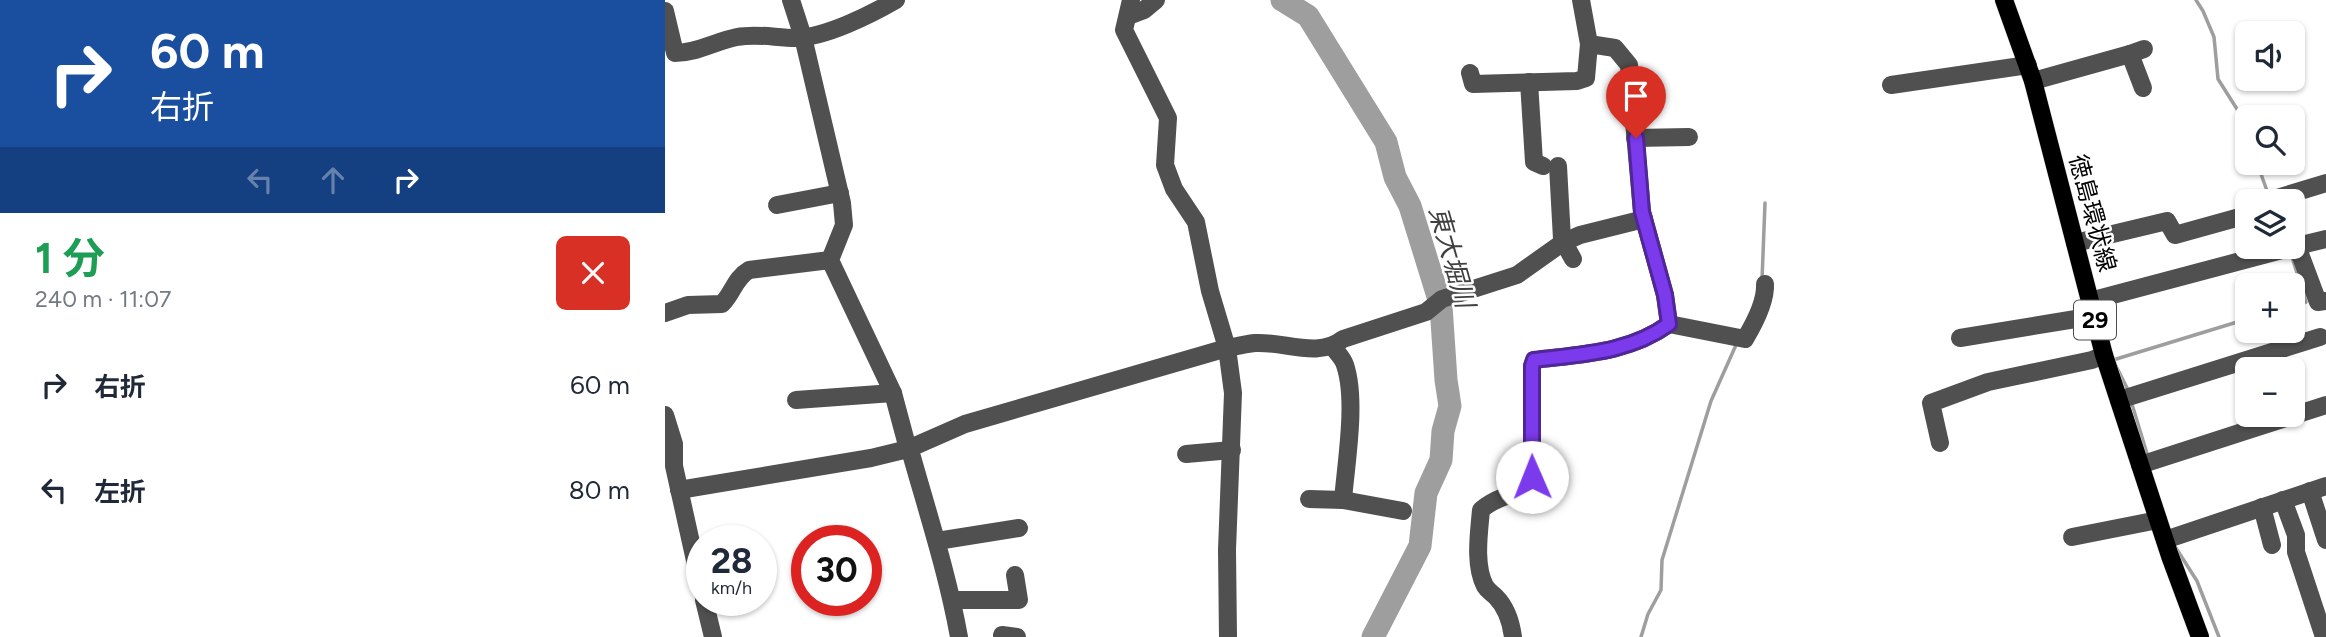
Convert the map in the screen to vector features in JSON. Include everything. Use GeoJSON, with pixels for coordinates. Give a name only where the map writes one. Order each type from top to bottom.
{"type":"FeatureCollection","features":[{"type":"Feature","properties":{"kind":"main road","name":"徳島環状線"},"geometry":{"type":"LineString","coordinates":[[2004,0],[2030,73],[2104,355],[2127,398],[2146,463],[2158,520],[2170,538],[2200,637]]}},
{"type":"Feature","properties":{"kind":"street"},"geometry":{"type":"LineString","coordinates":[[791,0],[803,37],[840,193],[844,225],[830,260],[893,393],[937,541],[959,637]]}},
{"type":"Feature","properties":{"kind":"street"},"geometry":{"type":"LineString","coordinates":[[665,11],[675,52],[687,53],[736,37],[761,34],[803,37],[867,17],[896,0]]}},
{"type":"Feature","properties":{"kind":"street"},"geometry":{"type":"LineString","coordinates":[[1156,0],[1144,10],[1130,8],[1124,30],[1168,118],[1165,165],[1174,189],[1196,222],[1210,291],[1227,348],[1233,393],[1227,550],[1228,637]]}},
{"type":"Feature","properties":{"kind":"street"},"geometry":{"type":"LineString","coordinates":[[1470,73],[1473,84],[1577,81],[1586,78],[1589,44],[1581,0]]}},
{"type":"Feature","properties":{"kind":"street"},"geometry":{"type":"LineString","coordinates":[[1589,44],[1615,48],[1629,65],[1636,138],[1635,169],[1644,219],[1665,295],[1669,324]]}},
{"type":"Feature","properties":{"kind":"street"},"geometry":{"type":"LineString","coordinates":[[1891,85],[2030,73],[2137,52],[2143,88]]}},
{"type":"Feature","properties":{"kind":"street"},"geometry":{"type":"LineString","coordinates":[[1529,82],[1534,162],[1551,166],[1562,241],[1573,259]]}},
{"type":"Feature","properties":{"kind":"street"},"geometry":{"type":"LineString","coordinates":[[1636,138],[1689,137]]}},
{"type":"Feature","properties":{"kind":"street"},"geometry":{"type":"LineString","coordinates":[[2305,189],[2326,183]]}},
{"type":"Feature","properties":{"kind":"street"},"geometry":{"type":"LineString","coordinates":[[776,205],[840,193]]}},
{"type":"Feature","properties":{"kind":"street"},"geometry":{"type":"LineString","coordinates":[[2075,243],[2167,221],[2175,235],[2235,218]]}},
{"type":"Feature","properties":{"kind":"street"},"geometry":{"type":"LineString","coordinates":[[679,490],[871,458],[908,449],[965,424],[1227,348],[1257,343],[1295,348],[1333,348],[1343,339],[1426,312],[1439,300],[1517,275],[1562,241],[1644,219]]}},
{"type":"Feature","properties":{"kind":"street"},"geometry":{"type":"LineString","coordinates":[[2305,243],[2326,239]]}},
{"type":"Feature","properties":{"kind":"street"},"geometry":{"type":"LineString","coordinates":[[1960,338],[2092,309],[2248,259]]}},
{"type":"Feature","properties":{"kind":"street"},"geometry":{"type":"LineString","coordinates":[[2298,259],[2318,303],[2326,301]]}},
{"type":"Feature","properties":{"kind":"street"},"geometry":{"type":"LineString","coordinates":[[665,313],[688,305],[722,304],[731,295],[740,275],[748,270],[830,260]]}},
{"type":"Feature","properties":{"kind":"street"},"geometry":{"type":"LineString","coordinates":[[1513,637],[1509,614],[1487,589],[1481,576],[1478,535],[1481,510],[1490,502],[1524,489],[1532,477],[1534,360],[1627,346],[1651,337],[1669,324],[1745,339],[1765,292],[1765,285]]}},
{"type":"Feature","properties":{"kind":"street"},"geometry":{"type":"LineString","coordinates":[[2127,398],[2320,337]]}},
{"type":"Feature","properties":{"kind":"street"},"geometry":{"type":"LineString","coordinates":[[1333,348],[1345,362],[1348,377],[1350,410],[1343,500]]}},
{"type":"Feature","properties":{"kind":"street"},"geometry":{"type":"LineString","coordinates":[[1940,443],[1931,403],[1988,382],[2092,360],[2104,355]]}},
{"type":"Feature","properties":{"kind":"street"},"geometry":{"type":"LineString","coordinates":[[796,400],[830,390],[893,393]]}},
{"type":"Feature","properties":{"kind":"street"},"geometry":{"type":"LineString","coordinates":[[2146,463],[2326,405]]}},
{"type":"Feature","properties":{"kind":"street"},"geometry":{"type":"LineString","coordinates":[[665,415],[674,444],[674,466],[687,525]]}},
{"type":"Feature","properties":{"kind":"street"},"geometry":{"type":"LineString","coordinates":[[1186,454],[1232,450]]}},
{"type":"Feature","properties":{"kind":"street"},"geometry":{"type":"LineString","coordinates":[[2170,538],[2318,488],[2326,540]]}},
{"type":"Feature","properties":{"kind":"street"},"geometry":{"type":"LineString","coordinates":[[1309,499],[1343,500],[1403,511]]}},
{"type":"Feature","properties":{"kind":"street"},"geometry":{"type":"LineString","coordinates":[[2283,500],[2296,535],[2296,552],[2324,637]]}},
{"type":"Feature","properties":{"kind":"street"},"geometry":{"type":"LineString","coordinates":[[2262,507],[2271,545]]}},
{"type":"Feature","properties":{"kind":"street"},"geometry":{"type":"LineString","coordinates":[[2072,537],[2158,520]]}},
{"type":"Feature","properties":{"kind":"street"},"geometry":{"type":"LineString","coordinates":[[937,541],[1012,529],[1007,550]]}},
{"type":"Feature","properties":{"kind":"street"},"geometry":{"type":"LineString","coordinates":[[952,600],[1019,600],[1015,575]]}},
{"type":"Feature","properties":{"kind":"street"},"geometry":{"type":"LineString","coordinates":[[708,616],[713,637]]}},
{"type":"Feature","properties":{"kind":"waterway","name":"東大堀川"},"geometry":{"type":"LineString","coordinates":[[1282,0],[1308,16],[1386,142],[1395,177],[1410,206],[1441,306],[1450,406],[1443,431],[1441,460],[1426,493],[1420,546],[1373,637]]}},
{"type":"Feature","properties":{"kind":"waterway"},"geometry":{"type":"LineString","coordinates":[[2196,0],[2214,37],[2218,79],[2235,106]]}},
{"type":"Feature","properties":{"kind":"waterway"},"geometry":{"type":"LineString","coordinates":[[2261,175],[2266,189]]}},
{"type":"Feature","properties":{"kind":"waterway"},"geometry":{"type":"LineString","coordinates":[[1762,280],[1765,203]]}},
{"type":"Feature","properties":{"kind":"waterway"},"geometry":{"type":"LineString","coordinates":[[2293,259],[2297,273]]}},
{"type":"Feature","properties":{"kind":"waterway"},"geometry":{"type":"LineString","coordinates":[[2305,299],[2305,302]]}},
{"type":"Feature","properties":{"kind":"waterway"},"geometry":{"type":"LineString","coordinates":[[2128,390],[2113,360],[2235,323]]}},
{"type":"Feature","properties":{"kind":"waterway"},"geometry":{"type":"LineString","coordinates":[[1641,637],[1648,614],[1661,590],[1662,560],[1711,401],[1736,345]]}},
{"type":"Feature","properties":{"kind":"waterway"},"geometry":{"type":"LineString","coordinates":[[2131,401],[2148,457]]}},
{"type":"Feature","properties":{"kind":"waterway"},"geometry":{"type":"LineString","coordinates":[[2176,548],[2197,581],[2219,637]]}},
{"type":"Feature","properties":{"kind":"route"},"geometry":{"type":"LineString","coordinates":[[1532,477],[1534,360],[1627,346],[1651,337],[1669,324],[1665,295],[1642,212],[1636,138]]}}]}
